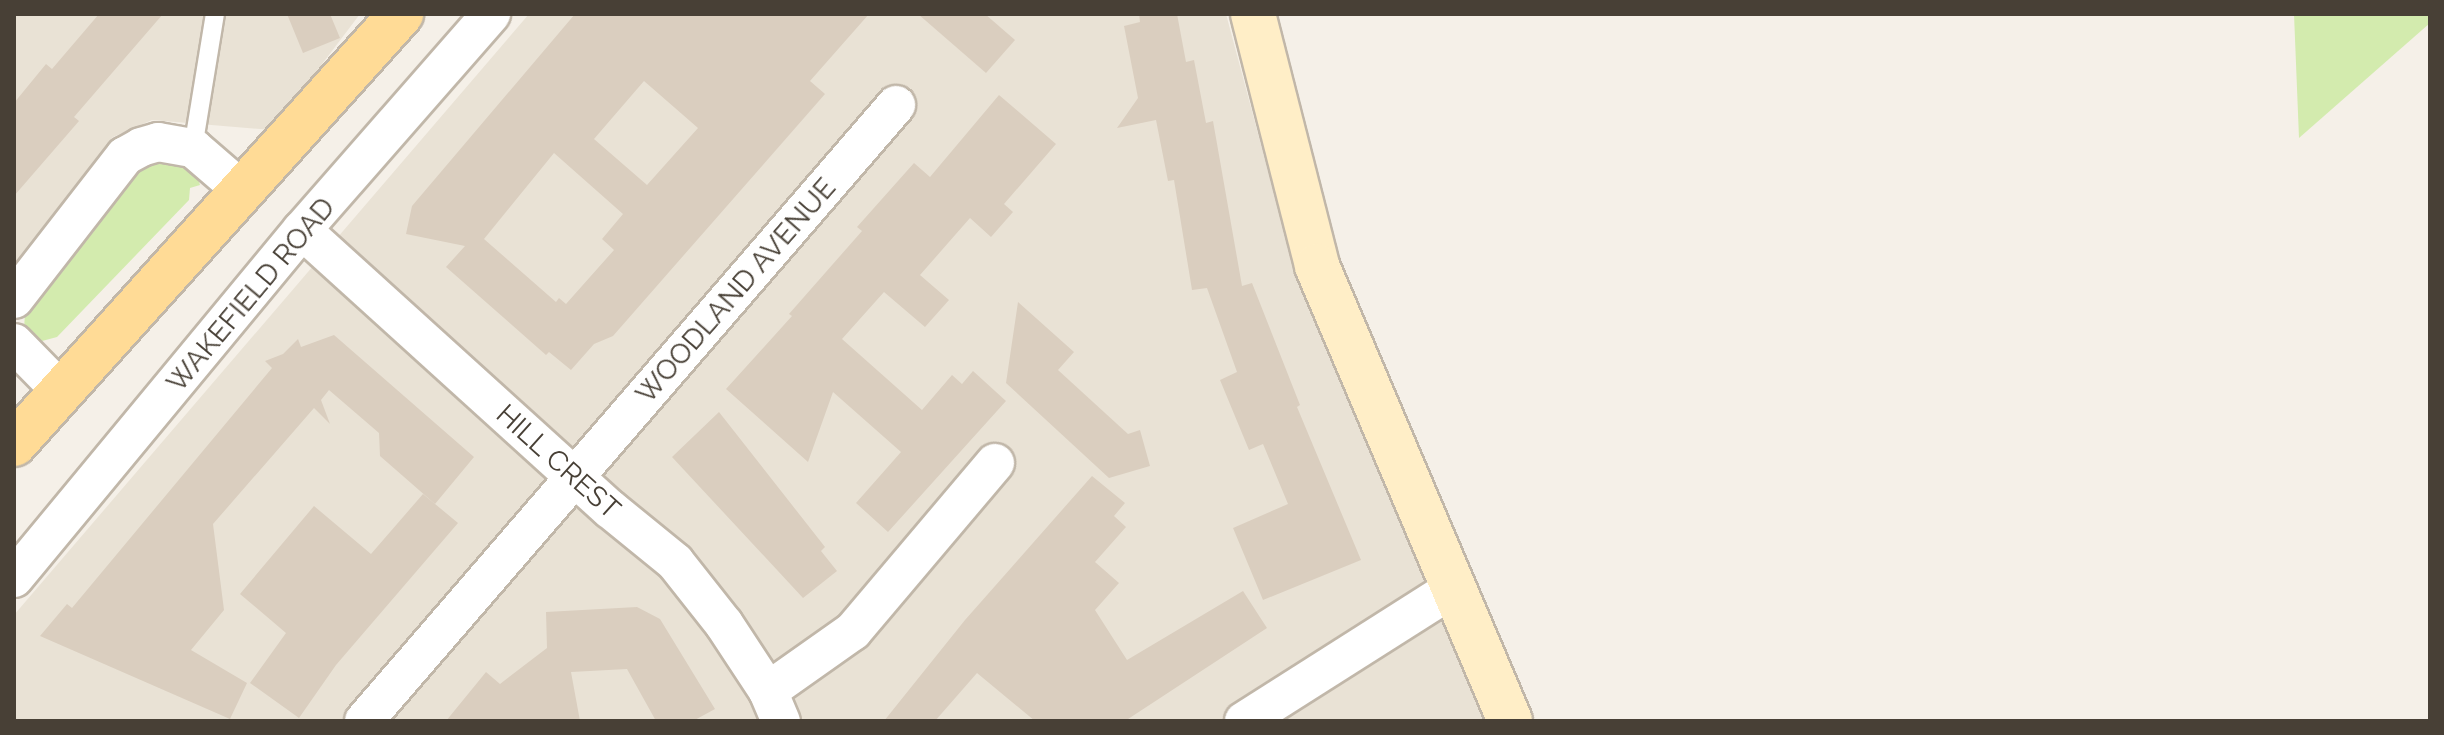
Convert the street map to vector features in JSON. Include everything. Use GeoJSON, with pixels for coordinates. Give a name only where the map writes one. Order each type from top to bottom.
{"type":"FeatureCollection","features":[{"type":"Feature","properties":{"kind":"main road"},"geometry":{"type":"LineString","coordinates":[[14,444],[401,14]]}},
{"type":"Feature","properties":{"kind":"street","name":"WAKEFIELD ROAD"},"geometry":{"type":"LineString","coordinates":[[14,578],[302,230],[491,14]]}},
{"type":"Feature","properties":{"kind":"street"},"geometry":{"type":"LineString","coordinates":[[1253,14],[1317,266],[1510,721]]}},
{"type":"Feature","properties":{"kind":"street","name":"WOODLAND AVENUE"},"geometry":{"type":"LineString","coordinates":[[364,721],[896,105]]}},
{"type":"Feature","properties":{"kind":"street"},"geometry":{"type":"LineString","coordinates":[[14,299],[125,156],[158,142],[193,148],[243,191]]}},
{"type":"Feature","properties":{"kind":"street","name":"HILL CREST"},"geometry":{"type":"LineString","coordinates":[[302,230],[575,477],[675,562],[724,624],[775,706]]}},
{"type":"Feature","properties":{"kind":"street"},"geometry":{"type":"LineString","coordinates":[[14,343],[62,392]]}},
{"type":"Feature","properties":{"kind":"street"},"geometry":{"type":"LineString","coordinates":[[775,706],[853,631],[995,463]]}},
{"type":"Feature","properties":{"kind":"street"},"geometry":{"type":"LineString","coordinates":[[1244,721],[1455,587]]}},
{"type":"Feature","properties":{"kind":"lane"},"geometry":{"type":"LineString","coordinates":[[193,148],[215,14]]}},
{"type":"Feature","properties":{"kind":"shaded area"},"geometry":{"type":"Polygon","coordinates":[[[14,14],[360,14],[272,130],[152,120],[113,137],[14,267],[14,14]]]}},
{"type":"Feature","properties":{"kind":"shaded area"},"geometry":{"type":"Polygon","coordinates":[[[529,14],[1226,14],[1272,186],[1315,317],[1491,721],[14,721],[14,615],[529,14]]]}},
{"type":"Feature","properties":{"kind":"green space"},"geometry":{"type":"Polygon","coordinates":[[[2294,14],[2430,14],[2430,23],[2299,138],[2294,14]]]}},
{"type":"Feature","properties":{"kind":"green space"},"geometry":{"type":"Polygon","coordinates":[[[174,156],[197,175],[200,185],[190,188],[189,200],[57,337],[42,341],[40,346],[24,329],[25,313],[144,162],[174,156]]]}},
{"type":"Feature","properties":{"kind":"building"},"geometry":{"type":"Polygon","coordinates":[[[99,14],[163,14],[74,117],[79,121],[14,196],[14,103],[46,64],[52,69],[99,14]]]}},
{"type":"Feature","properties":{"kind":"building"},"geometry":{"type":"Polygon","coordinates":[[[287,14],[330,14],[340,38],[303,53],[287,14]]]}},
{"type":"Feature","properties":{"kind":"building"},"geometry":{"type":"Polygon","coordinates":[[[575,14],[869,14],[810,81],[825,94],[613,336],[594,344],[571,370],[549,352],[546,355],[446,267],[465,246],[406,234],[412,206],[575,14]],[[644,81],[594,139],[647,185],[698,128],[644,81]],[[554,153],[484,239],[556,302],[559,298],[566,304],[614,250],[602,239],[623,214],[554,153]]]}},
{"type":"Feature","properties":{"kind":"building"},"geometry":{"type":"Polygon","coordinates":[[[918,14],[985,14],[1015,40],[986,73],[918,14]]]}},
{"type":"Feature","properties":{"kind":"building"},"geometry":{"type":"Polygon","coordinates":[[[1139,14],[1177,14],[1186,62],[1194,60],[1206,123],[1213,121],[1242,286],[1252,283],[1300,405],[1297,407],[1361,560],[1263,600],[1233,528],[1288,504],[1263,444],[1249,450],[1220,380],[1237,372],[1207,288],[1192,290],[1174,180],[1168,181],[1156,120],[1117,128],[1138,98],[1124,26],[1140,22],[1139,14]]]}},
{"type":"Feature","properties":{"kind":"building"},"geometry":{"type":"Polygon","coordinates":[[[999,95],[1056,144],[1004,204],[1013,212],[991,237],[970,218],[920,275],[949,300],[925,327],[884,292],[842,339],[922,410],[952,375],[962,384],[973,371],[1006,401],[888,532],[856,503],[901,452],[833,392],[808,462],[726,389],[792,316],[789,314],[862,231],[857,227],[914,163],[930,177],[999,95]]]}},
{"type":"Feature","properties":{"kind":"building"},"geometry":{"type":"Polygon","coordinates":[[[1018,302],[1074,352],[1058,370],[1128,434],[1140,430],[1150,466],[1109,478],[1006,383],[1018,302]]]}},
{"type":"Feature","properties":{"kind":"building"},"geometry":{"type":"Polygon","coordinates":[[[334,335],[474,457],[435,504],[380,456],[379,433],[329,390],[321,400],[330,424],[314,408],[213,524],[224,610],[191,650],[247,683],[230,719],[40,636],[67,604],[72,608],[272,368],[265,361],[283,354],[298,339],[301,347],[334,335]]]}},
{"type":"Feature","properties":{"kind":"building"},"geometry":{"type":"Polygon","coordinates":[[[719,412],[825,547],[821,551],[837,571],[803,598],[672,457],[719,412]]]}},
{"type":"Feature","properties":{"kind":"building"},"geometry":{"type":"Polygon","coordinates":[[[1092,476],[1125,503],[1114,516],[1126,527],[1095,562],[1119,583],[1095,610],[1127,660],[1243,591],[1267,628],[1125,721],[1035,721],[977,673],[935,721],[884,721],[965,620],[1092,476]]]}},
{"type":"Feature","properties":{"kind":"building"},"geometry":{"type":"Polygon","coordinates":[[[423,494],[458,523],[336,665],[299,718],[250,683],[286,633],[240,594],[314,506],[371,554],[423,494]]]}},
{"type":"Feature","properties":{"kind":"building"},"geometry":{"type":"Polygon","coordinates":[[[637,607],[660,619],[715,709],[693,721],[656,721],[627,669],[571,672],[580,721],[446,721],[486,672],[500,684],[547,648],[546,612],[637,607]]]}}]}
